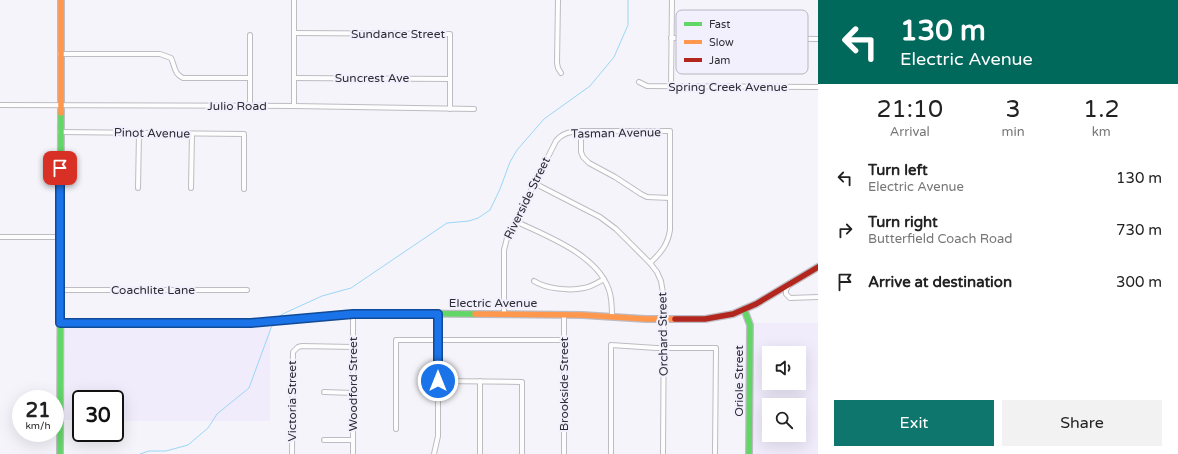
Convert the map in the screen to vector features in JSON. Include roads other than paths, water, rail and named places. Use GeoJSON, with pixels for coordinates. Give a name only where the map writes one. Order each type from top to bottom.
{"type":"FeatureCollection","features":[{"type":"Feature","properties":{"kind":"street"},"geometry":{"type":"LineString","coordinates":[[60,454],[61,0]]}},
{"type":"Feature","properties":{"kind":"street"},"geometry":{"type":"LineString","coordinates":[[294,0],[294,106]]}},
{"type":"Feature","properties":{"kind":"street"},"geometry":{"type":"LineString","coordinates":[[558,0],[557,63],[561,73]]}},
{"type":"Feature","properties":{"kind":"street"},"geometry":{"type":"LineString","coordinates":[[671,86],[672,0]]}},
{"type":"Feature","properties":{"kind":"street","name":"Sundance Street"},"geometry":{"type":"LineString","coordinates":[[294,33],[450,34],[450,109]]}},
{"type":"Feature","properties":{"kind":"street"},"geometry":{"type":"LineString","coordinates":[[250,35],[250,106]]}},
{"type":"Feature","properties":{"kind":"street"},"geometry":{"type":"LineString","coordinates":[[672,38],[676,38]]}},
{"type":"Feature","properties":{"kind":"street"},"geometry":{"type":"LineString","coordinates":[[808,39],[818,39]]}},
{"type":"Feature","properties":{"kind":"street"},"geometry":{"type":"LineString","coordinates":[[60,54],[160,54],[171,58],[176,72],[183,78],[250,78]]}},
{"type":"Feature","properties":{"kind":"street","name":"Suncrest Ave"},"geometry":{"type":"LineString","coordinates":[[294,78],[450,79]]}},
{"type":"Feature","properties":{"kind":"street","name":"Spring Creek Avenue"},"geometry":{"type":"LineString","coordinates":[[639,82],[647,86],[818,87]]}},
{"type":"Feature","properties":{"kind":"street","name":"Julio Road"},"geometry":{"type":"LineString","coordinates":[[0,105],[294,106],[474,110]]}},
{"type":"Feature","properties":{"kind":"street"},"geometry":{"type":"LineString","coordinates":[[581,131],[581,152],[583,157],[589,163],[615,177],[640,194],[647,197],[670,198],[669,237],[660,253],[650,262]]}},
{"type":"Feature","properties":{"kind":"street","name":"Tasman Avenue"},"geometry":{"type":"LineString","coordinates":[[562,135],[581,131],[670,131],[670,198]]}},
{"type":"Feature","properties":{"kind":"street","name":"Pinot Avenue"},"geometry":{"type":"LineString","coordinates":[[60,132],[244,134],[244,189]]}},
{"type":"Feature","properties":{"kind":"street"},"geometry":{"type":"LineString","coordinates":[[138,188],[139,133]]}},
{"type":"Feature","properties":{"kind":"street"},"geometry":{"type":"LineString","coordinates":[[191,188],[192,134]]}},
{"type":"Feature","properties":{"kind":"street","name":"Riverside Street"},"geometry":{"type":"LineString","coordinates":[[504,314],[505,243],[515,220],[556,141],[562,135]]}},
{"type":"Feature","properties":{"kind":"street","name":"Orchard Street"},"geometry":{"type":"LineString","coordinates":[[534,183],[604,220],[616,229],[650,262],[657,272],[663,291],[664,320],[663,454]]}},
{"type":"Feature","properties":{"kind":"street"},"geometry":{"type":"LineString","coordinates":[[515,220],[582,255],[599,271],[609,289],[612,317]]}},
{"type":"Feature","properties":{"kind":"street"},"geometry":{"type":"LineString","coordinates":[[0,237],[61,237]]}},
{"type":"Feature","properties":{"kind":"street","name":"Electric Avenue"},"geometry":{"type":"LineString","coordinates":[[60,323],[265,323],[353,314],[564,314],[664,320],[705,319],[719,317],[756,304],[818,267]]}},
{"type":"Feature","properties":{"kind":"street"},"geometry":{"type":"LineString","coordinates":[[534,281],[544,286],[577,290],[592,286],[604,279]]}},
{"type":"Feature","properties":{"kind":"street"},"geometry":{"type":"LineString","coordinates":[[788,285],[786,294],[790,298],[818,297]]}},
{"type":"Feature","properties":{"kind":"street","name":"Coachlite Lane"},"geometry":{"type":"LineString","coordinates":[[60,290],[247,290]]}},
{"type":"Feature","properties":{"kind":"street","name":"Oriole Street"},"geometry":{"type":"LineString","coordinates":[[744,309],[750,325],[749,454]]}},
{"type":"Feature","properties":{"kind":"street","name":"Woodford Street"},"geometry":{"type":"LineString","coordinates":[[353,314],[353,454]]}},
{"type":"Feature","properties":{"kind":"street"},"geometry":{"type":"LineString","coordinates":[[434,454],[438,436],[438,314]]}},
{"type":"Feature","properties":{"kind":"street","name":"Brookside Street"},"geometry":{"type":"LineString","coordinates":[[564,314],[564,454]]}},
{"type":"Feature","properties":{"kind":"street"},"geometry":{"type":"LineString","coordinates":[[396,429],[396,340],[565,340]]}},
{"type":"Feature","properties":{"kind":"street"},"geometry":{"type":"LineString","coordinates":[[611,454],[611,345],[664,348],[716,348],[716,454]]}},
{"type":"Feature","properties":{"kind":"street","name":"Victoria Street"},"geometry":{"type":"LineString","coordinates":[[292,454],[293,355],[295,349],[302,346],[353,347]]}},
{"type":"Feature","properties":{"kind":"street"},"geometry":{"type":"LineString","coordinates":[[438,381],[522,382],[522,454]]}},
{"type":"Feature","properties":{"kind":"street"},"geometry":{"type":"LineString","coordinates":[[480,381],[480,454]]}},
{"type":"Feature","properties":{"kind":"street"},"geometry":{"type":"LineString","coordinates":[[324,392],[353,393]]}},
{"type":"Feature","properties":{"kind":"street"},"geometry":{"type":"LineString","coordinates":[[324,440],[353,440]]}},
{"type":"Feature","properties":{"kind":"waterway"},"geometry":{"type":"LineString","coordinates":[[279,318],[281,315],[322,296],[351,288],[447,223],[469,221],[478,218],[490,210],[510,162],[517,150],[544,119],[590,86],[614,57],[628,25],[628,0]]}},
{"type":"Feature","properties":{"kind":"waterway"},"geometry":{"type":"LineString","coordinates":[[140,454],[149,451],[166,451],[188,445],[208,428],[217,414],[249,388],[274,323]]}}]}
